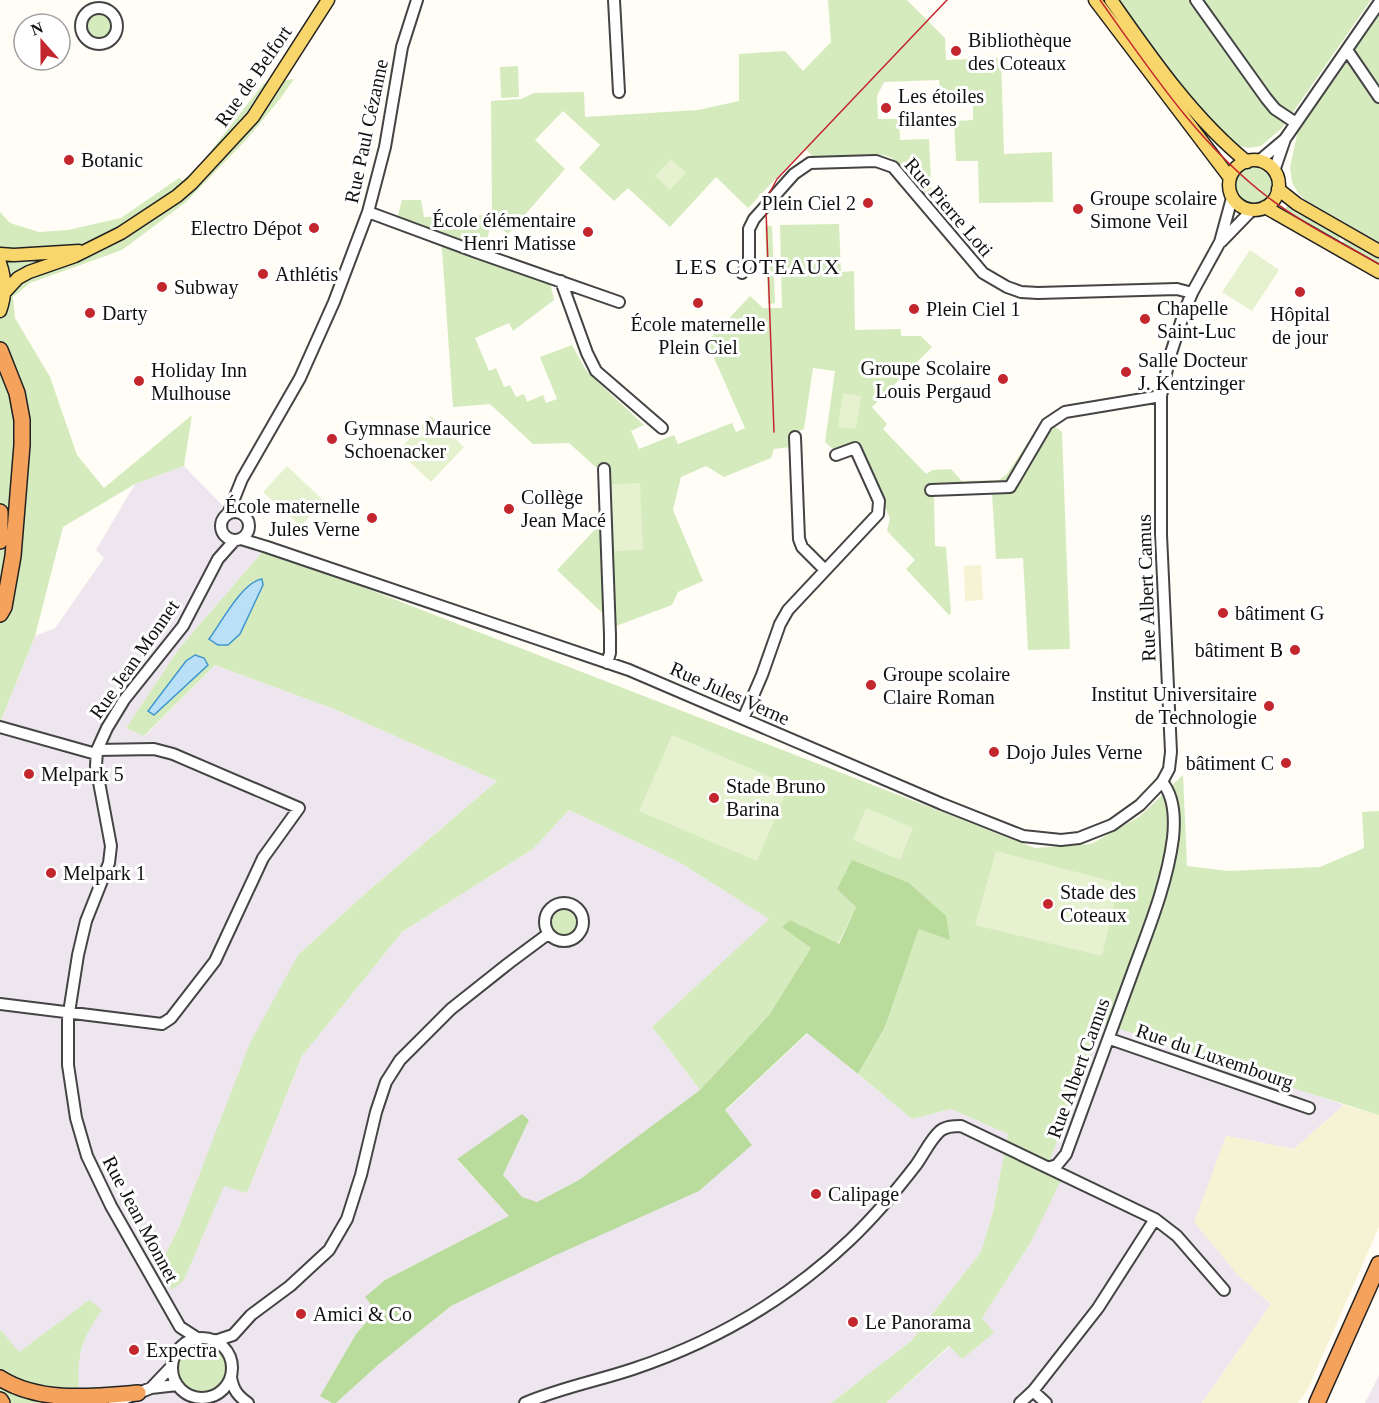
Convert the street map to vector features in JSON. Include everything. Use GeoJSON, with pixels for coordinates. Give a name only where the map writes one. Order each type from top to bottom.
{"type":"FeatureCollection","features":[{"type":"Feature","properties":{"kind":"highway"},"geometry":{"type":"LineString","coordinates":[[0,350],[17,393],[22,420],[22,446],[13,556],[4,607],[0,614]]}},
{"type":"Feature","properties":{"kind":"highway"},"geometry":{"type":"LineString","coordinates":[[0,512],[0,541]]}},
{"type":"Feature","properties":{"kind":"highway"},"geometry":{"type":"LineString","coordinates":[[1317,1403],[1379,1264]]}},
{"type":"Feature","properties":{"kind":"highway"},"geometry":{"type":"LineString","coordinates":[[0,1378],[28,1396],[48,1400],[138,1395]]}},
{"type":"Feature","properties":{"kind":"main road","name":"Rue de Belfort"},"geometry":{"type":"LineString","coordinates":[[5,292],[18,278],[75,256],[121,233],[177,196],[216,159],[253,117],[328,0]]}},
{"type":"Feature","properties":{"kind":"main road"},"geometry":{"type":"LineString","coordinates":[[1095,0],[1230,178]]}},
{"type":"Feature","properties":{"kind":"main road"},"geometry":{"type":"LineString","coordinates":[[1111,0],[1139,40],[1224,143],[1253,161],[1268,165],[1274,171],[1278,180],[1278,189],[1273,201],[1265,207],[1252,210],[1241,207],[1232,198],[1228,185],[1235,169],[1253,161]]}},
{"type":"Feature","properties":{"kind":"main road"},"geometry":{"type":"LineString","coordinates":[[1278,189],[1297,204],[1379,251]]}},
{"type":"Feature","properties":{"kind":"main road"},"geometry":{"type":"LineString","coordinates":[[1265,207],[1379,272]]}},
{"type":"Feature","properties":{"kind":"main road","name":"Rue de Belfort"},"geometry":{"type":"LineString","coordinates":[[0,254],[86,250]]}},
{"type":"Feature","properties":{"kind":"main road"},"geometry":{"type":"LineString","coordinates":[[0,263],[5,292],[0,311]]}},
{"type":"Feature","properties":{"kind":"street","name":"Rue Paul Cézanne"},"geometry":{"type":"LineString","coordinates":[[228,514],[242,479],[300,378],[334,302],[368,212],[385,147],[402,47],[417,0]]}},
{"type":"Feature","properties":{"kind":"street"},"geometry":{"type":"LineString","coordinates":[[614,0],[619,92]]}},
{"type":"Feature","properties":{"kind":"street"},"geometry":{"type":"LineString","coordinates":[[1196,0],[1270,104],[1296,123]]}},
{"type":"Feature","properties":{"kind":"street"},"geometry":{"type":"LineString","coordinates":[[1274,171],[1285,139],[1379,3]]}},
{"type":"Feature","properties":{"kind":"street"},"geometry":{"type":"LineString","coordinates":[[1347,50],[1379,97]]}},
{"type":"Feature","properties":{"kind":"street"},"geometry":{"type":"LineString","coordinates":[[1253,161],[1285,139]]}},
{"type":"Feature","properties":{"kind":"street","name":"Rue Pierre Loti"},"geometry":{"type":"LineString","coordinates":[[742,273],[748,261],[749,229],[754,219],[794,174],[810,163],[876,161],[894,167],[983,273],[1007,287],[1021,292],[1038,293],[1177,289],[1192,293]]}},
{"type":"Feature","properties":{"kind":"street","name":"Rue Albert Camus"},"geometry":{"type":"LineString","coordinates":[[1051,1167],[1057,1165],[1066,1154],[1110,1039],[1154,914],[1173,840],[1172,798],[1162,782],[1169,769],[1170,752],[1161,535],[1161,396],[1174,344],[1192,293],[1220,242],[1232,198]]}},
{"type":"Feature","properties":{"kind":"street","name":"Rue Albert Camus"},"geometry":{"type":"LineString","coordinates":[[1220,242],[1252,210]]}},
{"type":"Feature","properties":{"kind":"street"},"geometry":{"type":"LineString","coordinates":[[368,212],[457,246],[619,302]]}},
{"type":"Feature","properties":{"kind":"street"},"geometry":{"type":"LineString","coordinates":[[561,281],[587,353],[596,371],[662,428]]}},
{"type":"Feature","properties":{"kind":"street"},"geometry":{"type":"LineString","coordinates":[[931,490],[1010,487],[1047,424],[1056,416],[1065,412],[1161,396]]}},
{"type":"Feature","properties":{"kind":"street"},"geometry":{"type":"LineString","coordinates":[[795,437],[799,539],[802,547],[825,570]]}},
{"type":"Feature","properties":{"kind":"street"},"geometry":{"type":"LineString","coordinates":[[743,719],[782,619],[795,600],[878,514],[880,505],[855,448],[836,456]]}},
{"type":"Feature","properties":{"kind":"street"},"geometry":{"type":"LineString","coordinates":[[604,469],[610,635],[610,652],[607,663]]}},
{"type":"Feature","properties":{"kind":"street"},"geometry":{"type":"LineString","coordinates":[[237,495],[249,522],[249,529],[247,535],[237,540],[227,538],[223,533],[222,523],[228,514],[238,513],[245,516]]}},
{"type":"Feature","properties":{"kind":"street","name":"Rue Jules Verne"},"geometry":{"type":"LineString","coordinates":[[249,529],[267,547]]}},
{"type":"Feature","properties":{"kind":"street","name":"Rue Jean Monnet"},"geometry":{"type":"LineString","coordinates":[[197,1338],[180,1326],[111,1206],[87,1156],[76,1118],[68,1065],[69,1011],[86,921],[109,863],[111,846],[96,766],[97,752],[106,728],[124,700],[183,626],[218,559],[223,533]]}},
{"type":"Feature","properties":{"kind":"street","name":"Rue Jules Verne"},"geometry":{"type":"LineString","coordinates":[[237,540],[267,547],[654,680],[992,825],[1034,839],[1079,838],[1099,831],[1125,817],[1162,782]]}},
{"type":"Feature","properties":{"kind":"street","name":"Rue Jean Monnet"},"geometry":{"type":"LineString","coordinates":[[218,559],[237,540]]}},
{"type":"Feature","properties":{"kind":"street"},"geometry":{"type":"LineString","coordinates":[[0,727],[97,752],[154,749],[173,754],[298,808],[263,858],[215,961],[171,1018],[162,1024],[0,1004]]}},
{"type":"Feature","properties":{"kind":"street"},"geometry":{"type":"LineString","coordinates":[[216,1341],[233,1335],[251,1315],[290,1286],[329,1250],[347,1219],[386,1082],[400,1060],[451,1009],[548,934]]}},
{"type":"Feature","properties":{"kind":"street","name":"Rue du Luxembourg"},"geometry":{"type":"LineString","coordinates":[[1110,1039],[1309,1108]]}},
{"type":"Feature","properties":{"kind":"street"},"geometry":{"type":"LineString","coordinates":[[525,1403],[554,1391],[611,1376],[664,1358],[714,1335],[785,1294],[825,1263],[852,1238],[879,1209],[940,1131],[950,1126],[961,1126],[1051,1167],[1155,1219],[1177,1236],[1224,1290]]}},
{"type":"Feature","properties":{"kind":"street"},"geometry":{"type":"LineString","coordinates":[[1020,1403],[1033,1391],[1098,1308],[1155,1219]]}},
{"type":"Feature","properties":{"kind":"street","name":"Rue Jean Monnet"},"geometry":{"type":"LineString","coordinates":[[180,1326],[180,1346]]}},
{"type":"Feature","properties":{"kind":"street"},"geometry":{"type":"LineString","coordinates":[[233,1335],[229,1354],[232,1386],[237,1395],[248,1403]]}},
{"type":"Feature","properties":{"kind":"street"},"geometry":{"type":"LineString","coordinates":[[229,1354],[211,1338],[197,1338],[180,1346],[172,1358],[171,1367],[177,1386],[192,1397],[201,1398],[219,1392],[237,1395]]}},
{"type":"Feature","properties":{"kind":"street"},"geometry":{"type":"LineString","coordinates":[[138,1395],[171,1367]]}},
{"type":"Feature","properties":{"kind":"street"},"geometry":{"type":"LineString","coordinates":[[219,1392],[231,1377]]}},
{"type":"Feature","properties":{"kind":"street"},"geometry":{"type":"LineString","coordinates":[[114,1403],[177,1386]]}},
{"type":"Feature","properties":{"kind":"street"},"geometry":{"type":"LineString","coordinates":[[1033,1391],[1046,1403]]}},
{"type":"Feature","properties":{"kind":"shaded area"},"geometry":{"type":"Polygon","coordinates":[[[184,466],[265,549],[180,647],[126,728],[145,736],[215,665],[334,709],[497,781],[367,892],[298,955],[159,1268],[184,1280],[224,1185],[247,1193],[302,1056],[402,932],[533,849],[569,810],[679,862],[770,919],[652,1027],[700,1090],[579,1180],[537,1202],[522,1198],[503,1175],[529,1120],[457,1160],[509,1216],[385,1280],[366,1297],[376,1311],[356,1334],[321,1396],[332,1403],[118,1403],[79,1394],[77,1363],[88,1330],[102,1310],[18,1353],[0,1329],[0,723],[35,636],[55,628],[104,558],[96,550],[135,484],[184,466]]]}},
{"type":"Feature","properties":{"kind":"shaded area"},"geometry":{"type":"Polygon","coordinates":[[[981,565],[983,600],[965,601],[964,566],[981,565]]]}},
{"type":"Feature","properties":{"kind":"shaded area"},"geometry":{"type":"Polygon","coordinates":[[[1103,1022],[1344,1105],[1294,1149],[1226,1136],[1237,1274],[1271,1304],[1202,1403],[886,1403],[982,1318],[1031,1242],[1046,1170],[1103,1022]]]}},
{"type":"Feature","properties":{"kind":"shaded area"},"geometry":{"type":"Polygon","coordinates":[[[808,1033],[912,1119],[951,1109],[1008,1134],[993,1212],[981,1252],[911,1341],[831,1403],[336,1403],[379,1364],[451,1306],[556,1255],[725,1111],[808,1033]]]}},
{"type":"Feature","properties":{"kind":"shaded area"},"geometry":{"type":"Polygon","coordinates":[[[1344,1105],[1379,1115],[1379,1227],[1308,1389],[1298,1403],[1202,1403],[1271,1304],[1237,1274],[1194,1222],[1226,1136],[1294,1149],[1344,1105]]]}},
{"type":"Feature","properties":{"kind":"shaded area"},"geometry":{"type":"Polygon","coordinates":[[[1379,1375],[1379,1403],[1365,1403],[1379,1375]]]}},
{"type":"Feature","properties":{"kind":"green space"},"geometry":{"type":"Polygon","coordinates":[[[828,0],[907,0],[945,38],[946,60],[1001,58],[1004,154],[1052,152],[1053,202],[979,203],[978,161],[956,161],[954,121],[973,120],[973,93],[940,94],[939,80],[884,82],[877,96],[878,119],[899,119],[900,140],[929,139],[932,202],[892,158],[884,155],[814,158],[805,148],[748,208],[716,177],[670,227],[628,188],[614,201],[579,168],[600,145],[563,111],[535,140],[565,169],[508,234],[492,220],[482,259],[550,282],[554,300],[513,331],[509,323],[475,338],[489,371],[496,368],[504,387],[510,385],[516,397],[524,394],[527,402],[543,395],[546,403],[557,399],[540,357],[572,345],[587,372],[644,425],[631,431],[639,449],[674,435],[678,444],[732,423],[736,432],[745,428],[707,342],[750,296],[763,308],[782,308],[780,225],[839,224],[841,272],[854,271],[855,330],[901,329],[901,336],[921,336],[932,347],[872,407],[887,424],[883,429],[926,474],[933,470],[951,469],[962,481],[999,480],[1007,474],[1044,418],[1062,432],[1070,649],[1028,650],[1023,558],[996,559],[992,493],[934,495],[935,546],[946,547],[951,613],[949,615],[906,569],[915,560],[887,531],[890,518],[857,445],[837,453],[825,442],[835,371],[813,368],[804,429],[792,434],[791,447],[774,449],[771,458],[724,477],[706,466],[681,477],[673,510],[703,581],[678,592],[672,605],[616,626],[557,570],[602,522],[600,471],[569,443],[533,444],[490,404],[453,407],[441,235],[397,219],[402,200],[421,200],[424,217],[492,215],[491,101],[521,99],[534,93],[584,92],[585,117],[698,110],[739,101],[739,54],[785,51],[803,71],[831,42],[828,0]]]}},
{"type":"Feature","properties":{"kind":"green space"},"geometry":{"type":"Polygon","coordinates":[[[1118,0],[1371,0],[1282,128],[1261,146],[1248,148],[1234,144],[1210,121],[1118,0]]]}},
{"type":"Feature","properties":{"kind":"green space"},"geometry":{"type":"Polygon","coordinates":[[[1379,3],[1379,242],[1307,201],[1298,193],[1292,182],[1290,167],[1297,135],[1296,123],[1379,3]]]}},
{"type":"Feature","properties":{"kind":"green space"},"geometry":{"type":"Polygon","coordinates":[[[99,12],[108,16],[112,25],[108,34],[99,38],[90,34],[86,25],[90,16],[99,12]]]}},
{"type":"Feature","properties":{"kind":"green space"},"geometry":{"type":"Polygon","coordinates":[[[518,66],[519,97],[501,98],[500,67],[518,66]]]}},
{"type":"Feature","properties":{"kind":"green space"},"geometry":{"type":"Polygon","coordinates":[[[294,79],[246,140],[185,203],[122,250],[30,283],[13,297],[15,318],[50,377],[77,455],[104,488],[192,415],[184,466],[135,484],[63,527],[35,636],[0,723],[0,212],[10,223],[39,232],[68,230],[121,218],[179,178],[183,181],[203,161],[264,83],[294,79]]]}},
{"type":"Feature","properties":{"kind":"green space"},"geometry":{"type":"Polygon","coordinates":[[[671,159],[686,173],[670,190],[655,176],[671,159]]]}},
{"type":"Feature","properties":{"kind":"green space"},"geometry":{"type":"Polygon","coordinates":[[[1253,167],[1266,173],[1272,186],[1266,199],[1253,205],[1240,199],[1234,186],[1240,173],[1253,167]]]}},
{"type":"Feature","properties":{"kind":"green space"},"geometry":{"type":"Polygon","coordinates":[[[1289,202],[1342,233],[1336,245],[1283,213],[1289,202]]]}},
{"type":"Feature","properties":{"kind":"green space"},"geometry":{"type":"Polygon","coordinates":[[[765,226],[772,226],[775,303],[768,304],[765,226]]]}},
{"type":"Feature","properties":{"kind":"green space"},"geometry":{"type":"Polygon","coordinates":[[[1345,239],[1379,258],[1379,265],[1342,244],[1345,239]]]}},
{"type":"Feature","properties":{"kind":"green space"},"geometry":{"type":"Polygon","coordinates":[[[1250,250],[1279,270],[1252,311],[1222,292],[1250,250]]]}},
{"type":"Feature","properties":{"kind":"green space"},"geometry":{"type":"Polygon","coordinates":[[[843,393],[861,396],[856,429],[838,427],[843,393]]]}},
{"type":"Feature","properties":{"kind":"green space"},"geometry":{"type":"Polygon","coordinates":[[[431,416],[464,447],[431,482],[398,451],[431,416]]]}},
{"type":"Feature","properties":{"kind":"green space"},"geometry":{"type":"Polygon","coordinates":[[[287,466],[324,501],[301,526],[263,492],[287,466]]]}},
{"type":"Feature","properties":{"kind":"green space"},"geometry":{"type":"Polygon","coordinates":[[[640,483],[643,550],[614,551],[611,484],[640,483]]]}},
{"type":"Feature","properties":{"kind":"green space"},"geometry":{"type":"Polygon","coordinates":[[[265,549],[1035,848],[1091,844],[1139,817],[1183,775],[1187,866],[1228,871],[1320,867],[1364,848],[1362,812],[1379,811],[1379,1115],[1103,1023],[1046,1170],[1062,1178],[1031,1242],[982,1318],[994,1333],[962,1359],[949,1346],[886,1403],[831,1403],[911,1341],[981,1252],[993,1212],[1008,1134],[951,1109],[912,1119],[858,1074],[885,1027],[919,929],[946,916],[856,907],[838,944],[790,920],[783,927],[811,948],[769,1015],[700,1090],[652,1027],[769,919],[679,862],[569,810],[533,849],[402,932],[302,1056],[247,1193],[224,1186],[184,1280],[172,1290],[159,1268],[180,1225],[250,1043],[298,955],[367,892],[497,781],[334,709],[215,665],[144,736],[126,728],[180,647],[265,549]]]}},
{"type":"Feature","properties":{"kind":"green space","name":"Stade Bruno Barina"},"geometry":{"type":"Polygon","coordinates":[[[672,735],[789,785],[757,861],[639,811],[672,735]]]}},
{"type":"Feature","properties":{"kind":"green space"},"geometry":{"type":"Polygon","coordinates":[[[866,808],[913,828],[900,860],[853,840],[866,808]]]}},
{"type":"Feature","properties":{"kind":"green space","name":"Stade des Coteaux"},"geometry":{"type":"Polygon","coordinates":[[[996,851],[1119,883],[1102,956],[975,925],[996,851]]]}},
{"type":"Feature","properties":{"kind":"green space"},"geometry":{"type":"Polygon","coordinates":[[[852,860],[909,883],[946,916],[950,940],[919,929],[885,1027],[858,1074],[807,1033],[725,1110],[752,1145],[699,1191],[556,1255],[451,1306],[379,1364],[336,1403],[320,1396],[356,1334],[376,1311],[365,1297],[385,1280],[509,1216],[457,1159],[522,1114],[529,1120],[503,1175],[522,1197],[537,1202],[579,1180],[700,1090],[769,1015],[811,948],[782,927],[790,920],[839,944],[856,907],[837,889],[852,860]]]}},
{"type":"Feature","properties":{"kind":"green space"},"geometry":{"type":"Polygon","coordinates":[[[564,908],[575,912],[579,923],[575,934],[564,938],[553,934],[549,923],[553,912],[564,908]]]}},
{"type":"Feature","properties":{"kind":"green space"},"geometry":{"type":"Polygon","coordinates":[[[89,1300],[102,1310],[89,1331],[82,1349],[79,1393],[118,1403],[0,1403],[0,1329],[19,1352],[89,1300]]]}},
{"type":"Feature","properties":{"kind":"green space"},"geometry":{"type":"Polygon","coordinates":[[[197,1344],[207,1344],[219,1351],[226,1363],[226,1373],[219,1385],[207,1392],[197,1392],[182,1381],[178,1373],[178,1363],[189,1348],[197,1344]]]}},
{"type":"Feature","properties":{"kind":"water"},"geometry":{"type":"Polygon","coordinates":[[[262,579],[263,585],[240,634],[228,645],[218,645],[209,639],[247,587],[262,579]]]}},
{"type":"Feature","properties":{"kind":"water"},"geometry":{"type":"Polygon","coordinates":[[[195,655],[204,658],[208,665],[154,715],[148,711],[186,661],[195,655]]]}},
{"type":"Feature","properties":{"kind":"tram line"},"geometry":{"type":"LineString","coordinates":[[774,432],[766,209],[769,194],[777,179],[947,0]]}},
{"type":"Feature","properties":{"kind":"tram line"},"geometry":{"type":"LineString","coordinates":[[1100,0],[1177,106],[1198,131],[1244,177],[1295,216],[1379,264]]}},
{"type":"Feature","properties":{"kind":"place","name":"Bibliothèque des Coteaux"},"geometry":{"type":"Point","coordinates":[956,51]}},
{"type":"Feature","properties":{"kind":"place","name":"Les étoiles filantes"},"geometry":{"type":"Point","coordinates":[886,108]}},
{"type":"Feature","properties":{"kind":"place","name":"Botanic"},"geometry":{"type":"Point","coordinates":[69,160]}},
{"type":"Feature","properties":{"kind":"place","name":"Plein Ciel 2"},"geometry":{"type":"Point","coordinates":[868,203]}},
{"type":"Feature","properties":{"kind":"place","name":"Groupe scolaire Simone Veil"},"geometry":{"type":"Point","coordinates":[1078,209]}},
{"type":"Feature","properties":{"kind":"place","name":"Electro Dépot"},"geometry":{"type":"Point","coordinates":[314,228]}},
{"type":"Feature","properties":{"kind":"place","name":"École élémentaire Henri Matisse"},"geometry":{"type":"Point","coordinates":[588,232]}},
{"type":"Feature","properties":{"kind":"place","name":"Athlétis"},"geometry":{"type":"Point","coordinates":[263,274]}},
{"type":"Feature","properties":{"kind":"place","name":"Subway"},"geometry":{"type":"Point","coordinates":[162,287]}},
{"type":"Feature","properties":{"kind":"place","name":"Hôpital de jour"},"geometry":{"type":"Point","coordinates":[1300,292]}},
{"type":"Feature","properties":{"kind":"place","name":"École maternelle Plein Ciel"},"geometry":{"type":"Point","coordinates":[698,303]}},
{"type":"Feature","properties":{"kind":"place","name":"Plein Ciel 1"},"geometry":{"type":"Point","coordinates":[914,309]}},
{"type":"Feature","properties":{"kind":"place","name":"Darty"},"geometry":{"type":"Point","coordinates":[90,313]}},
{"type":"Feature","properties":{"kind":"place","name":"Chapelle Saint-Luc"},"geometry":{"type":"Point","coordinates":[1145,319]}},
{"type":"Feature","properties":{"kind":"place","name":"Salle Docteur J. Kentzinger"},"geometry":{"type":"Point","coordinates":[1126,372]}},
{"type":"Feature","properties":{"kind":"place","name":"Groupe Scolaire Louis Pergaud"},"geometry":{"type":"Point","coordinates":[1003,379]}},
{"type":"Feature","properties":{"kind":"place","name":"Holiday Inn Mulhouse"},"geometry":{"type":"Point","coordinates":[139,381]}},
{"type":"Feature","properties":{"kind":"place","name":"Gymnase Maurice Schoenacker"},"geometry":{"type":"Point","coordinates":[332,439]}},
{"type":"Feature","properties":{"kind":"place","name":"Collège Jean Macé"},"geometry":{"type":"Point","coordinates":[509,509]}},
{"type":"Feature","properties":{"kind":"place","name":"École maternelle Jules Verne"},"geometry":{"type":"Point","coordinates":[372,518]}},
{"type":"Feature","properties":{"kind":"place","name":"bâtiment G"},"geometry":{"type":"Point","coordinates":[1223,613]}},
{"type":"Feature","properties":{"kind":"place","name":"bâtiment B"},"geometry":{"type":"Point","coordinates":[1295,650]}},
{"type":"Feature","properties":{"kind":"place","name":"Groupe scolaire Claire Roman"},"geometry":{"type":"Point","coordinates":[871,685]}},
{"type":"Feature","properties":{"kind":"place","name":"Institut Universitaire de Technologie"},"geometry":{"type":"Point","coordinates":[1269,706]}},
{"type":"Feature","properties":{"kind":"place","name":"Dojo Jules Verne"},"geometry":{"type":"Point","coordinates":[994,752]}},
{"type":"Feature","properties":{"kind":"place","name":"bâtiment C"},"geometry":{"type":"Point","coordinates":[1286,763]}},
{"type":"Feature","properties":{"kind":"place","name":"Melpark 5"},"geometry":{"type":"Point","coordinates":[29,774]}},
{"type":"Feature","properties":{"kind":"place","name":"Stade Bruno Barina"},"geometry":{"type":"Point","coordinates":[714,798]}},
{"type":"Feature","properties":{"kind":"place","name":"Melpark 1"},"geometry":{"type":"Point","coordinates":[51,873]}},
{"type":"Feature","properties":{"kind":"place","name":"Stade des Coteaux"},"geometry":{"type":"Point","coordinates":[1048,904]}},
{"type":"Feature","properties":{"kind":"place","name":"Calipage"},"geometry":{"type":"Point","coordinates":[816,1194]}},
{"type":"Feature","properties":{"kind":"place","name":"Amici & Co"},"geometry":{"type":"Point","coordinates":[301,1314]}},
{"type":"Feature","properties":{"kind":"place","name":"Le Panorama"},"geometry":{"type":"Point","coordinates":[853,1322]}},
{"type":"Feature","properties":{"kind":"place","name":"Expectra"},"geometry":{"type":"Point","coordinates":[134,1350]}},
{"type":"Feature","properties":{"kind":"district","name":"LES COTEAUX"},"geometry":{"type":"Point","coordinates":[758,266]}}]}
